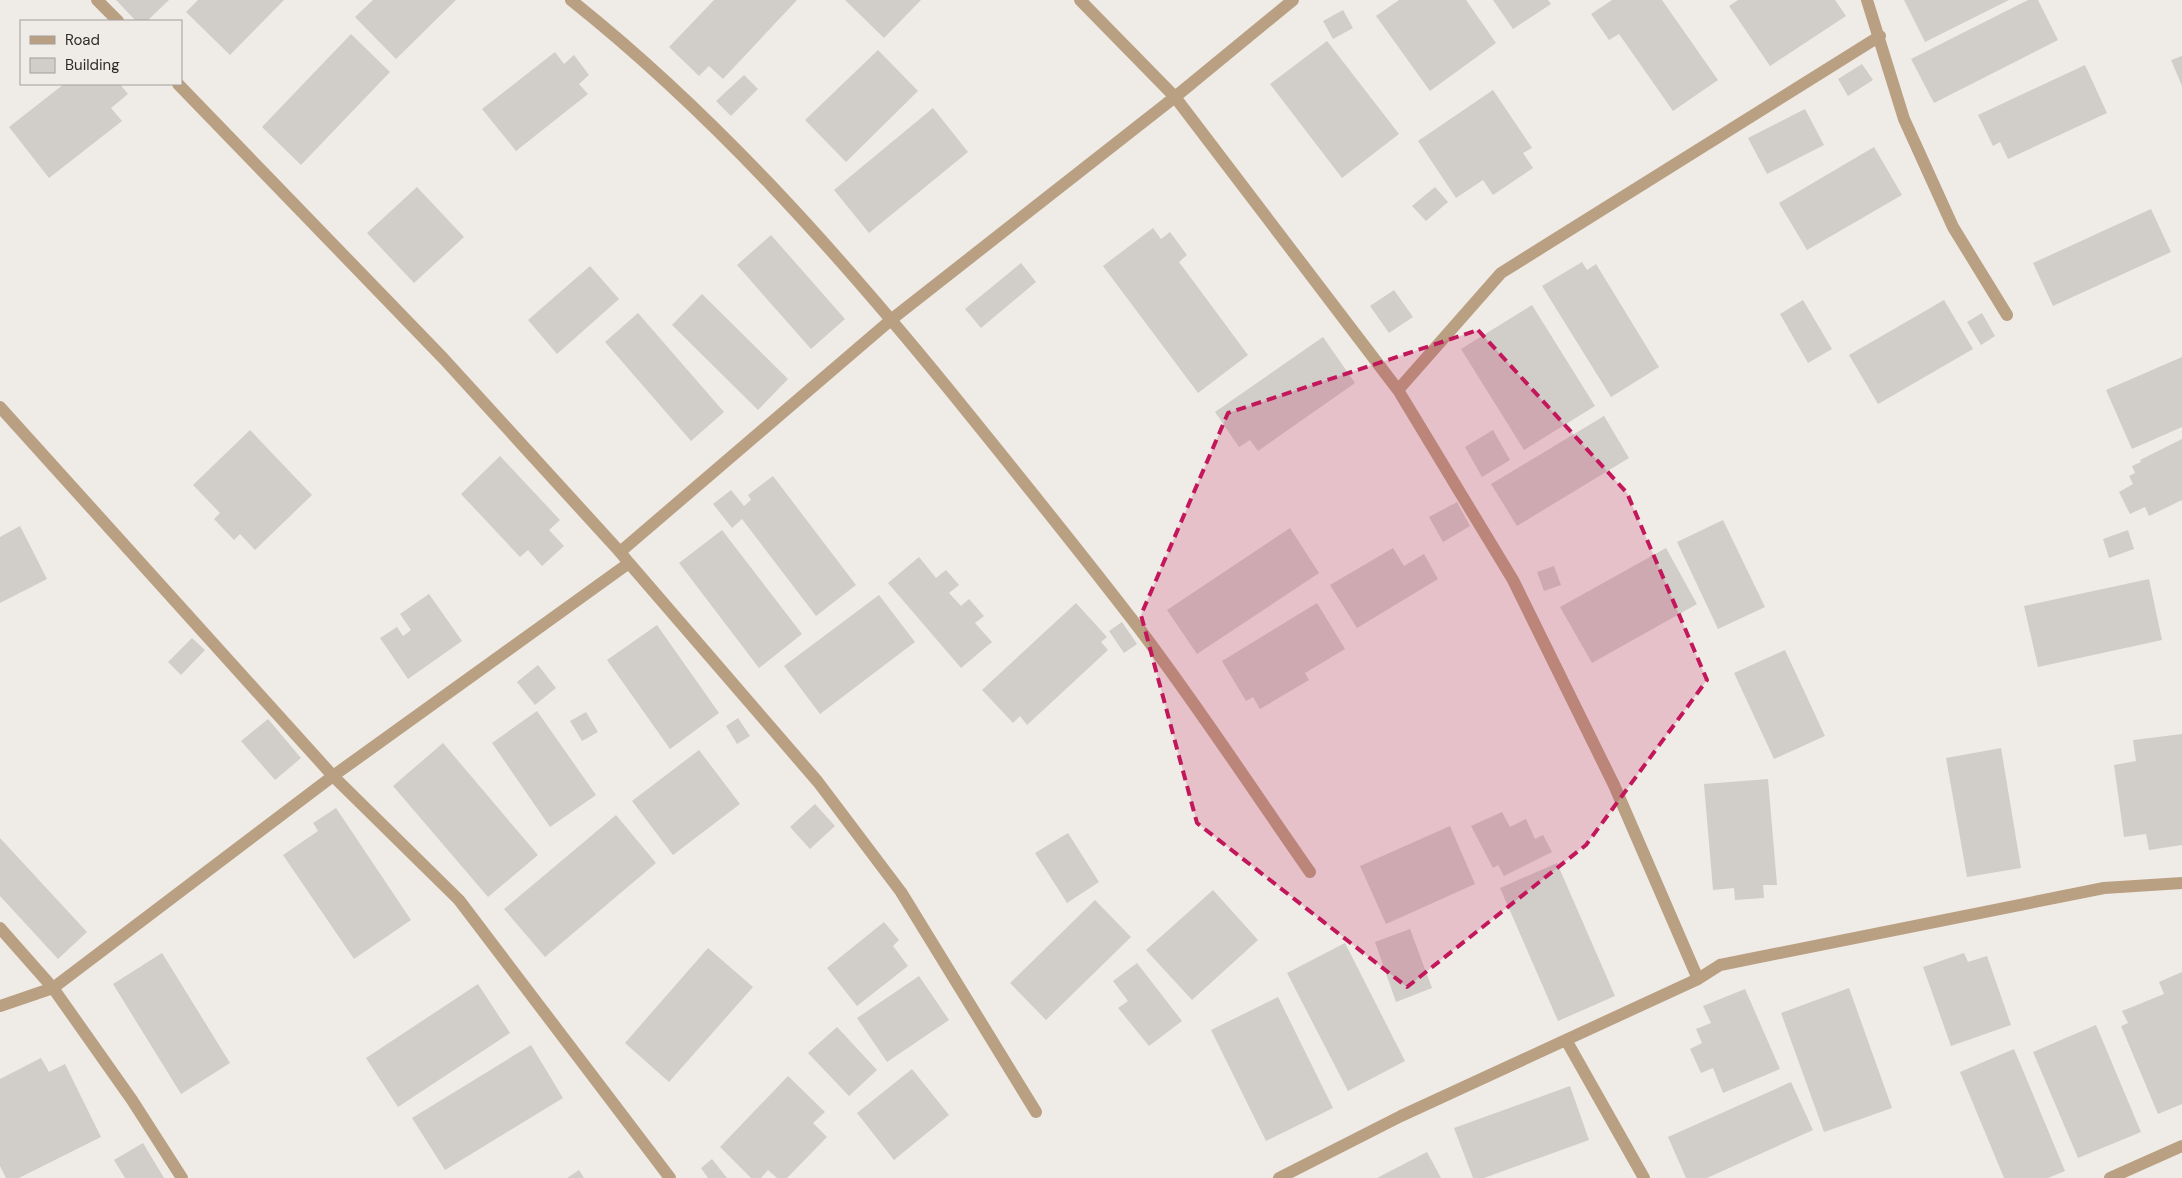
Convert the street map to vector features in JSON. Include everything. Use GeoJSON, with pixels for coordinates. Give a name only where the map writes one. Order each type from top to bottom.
{"type":"FeatureCollection","features":[{"type":"Feature","properties":{"kind":"street"},"geometry":{"type":"LineString","coordinates":[[97,0],[117,20]]}},
{"type":"Feature","properties":{"kind":"street"},"geometry":{"type":"LineString","coordinates":[[571,0],[616,36],[762,174],[892,319],[1007,461],[1142,633],[1310,872]]}},
{"type":"Feature","properties":{"kind":"street"},"geometry":{"type":"LineString","coordinates":[[1080,0],[1175,97],[1398,390],[1513,580],[1614,785],[1698,979]]}},
{"type":"Feature","properties":{"kind":"street"},"geometry":{"type":"LineString","coordinates":[[620,552],[892,319],[1175,97],[1293,0]]}},
{"type":"Feature","properties":{"kind":"street"},"geometry":{"type":"LineString","coordinates":[[1867,0],[1880,36],[1904,119],[1953,227],[2007,315]]}},
{"type":"Feature","properties":{"kind":"street"},"geometry":{"type":"LineString","coordinates":[[1398,390],[1500,273],[1880,36]]}},
{"type":"Feature","properties":{"kind":"street"},"geometry":{"type":"LineString","coordinates":[[179,85],[443,358],[629,562],[818,782],[901,892],[1036,1112]]}},
{"type":"Feature","properties":{"kind":"street"},"geometry":{"type":"LineString","coordinates":[[0,407],[334,776],[460,900],[670,1178]]}},
{"type":"Feature","properties":{"kind":"street"},"geometry":{"type":"LineString","coordinates":[[0,1006],[53,988],[334,776],[629,562]]}},
{"type":"Feature","properties":{"kind":"street"},"geometry":{"type":"LineString","coordinates":[[1278,1178],[1402,1116],[1698,979],[1720,965],[2104,888],[2182,883]]}},
{"type":"Feature","properties":{"kind":"street"},"geometry":{"type":"LineString","coordinates":[[0,928],[53,988],[132,1100],[182,1178]]}},
{"type":"Feature","properties":{"kind":"street"},"geometry":{"type":"LineString","coordinates":[[1566,1040],[1644,1178]]}},
{"type":"Feature","properties":{"kind":"street"},"geometry":{"type":"LineString","coordinates":[[2110,1178],[2182,1146]]}},
{"type":"Feature","properties":{"kind":"highlighted area"},"geometry":{"type":"Polygon","coordinates":[[[1478,330],[1627,493],[1707,680],[1586,845],[1407,987],[1197,823],[1141,615],[1228,413],[1478,330]]]}},
{"type":"Feature","properties":{"kind":"building"},"geometry":{"type":"Polygon","coordinates":[[[116,0],[169,0],[148,20],[135,20],[116,0]]]}},
{"type":"Feature","properties":{"kind":"building"},"geometry":{"type":"Polygon","coordinates":[[[198,0],[284,0],[230,55],[186,12],[198,0]]]}},
{"type":"Feature","properties":{"kind":"building"},"geometry":{"type":"Polygon","coordinates":[[[373,0],[456,0],[396,59],[355,17],[373,0]]]}},
{"type":"Feature","properties":{"kind":"building"},"geometry":{"type":"Polygon","coordinates":[[[714,0],[797,0],[723,79],[709,66],[699,76],[669,47],[714,0]]]}},
{"type":"Feature","properties":{"kind":"building"},"geometry":{"type":"Polygon","coordinates":[[[845,0],[921,0],[884,38],[845,0]]]}},
{"type":"Feature","properties":{"kind":"building"},"geometry":{"type":"Polygon","coordinates":[[[1399,0],[1466,0],[1496,43],[1430,91],[1376,16],[1399,0]]]}},
{"type":"Feature","properties":{"kind":"building"},"geometry":{"type":"Polygon","coordinates":[[[1493,0],[1548,0],[1551,4],[1513,29],[1493,0]]]}},
{"type":"Feature","properties":{"kind":"building"},"geometry":{"type":"Polygon","coordinates":[[[1612,0],[1662,0],[1718,80],[1673,111],[1619,34],[1609,40],[1591,14],[1612,0]]]}},
{"type":"Feature","properties":{"kind":"building"},"geometry":{"type":"Polygon","coordinates":[[[1738,0],[1835,0],[1846,16],[1770,66],[1729,6],[1738,0]]]}},
{"type":"Feature","properties":{"kind":"building"},"geometry":{"type":"Polygon","coordinates":[[[1904,0],[2009,0],[1925,42],[1904,0]]]}},
{"type":"Feature","properties":{"kind":"building"},"geometry":{"type":"Polygon","coordinates":[[[2028,0],[2038,0],[2058,40],[1934,103],[1911,59],[2028,0]]]}},
{"type":"Feature","properties":{"kind":"building"},"geometry":{"type":"Polygon","coordinates":[[[1343,10],[1353,28],[1333,39],[1323,21],[1343,10]]]}},
{"type":"Feature","properties":{"kind":"building"},"geometry":{"type":"Polygon","coordinates":[[[351,34],[390,72],[301,165],[262,127],[351,34]]]}},
{"type":"Feature","properties":{"kind":"building"},"geometry":{"type":"Polygon","coordinates":[[[1327,41],[1399,134],[1342,178],[1270,84],[1327,41]]]}},
{"type":"Feature","properties":{"kind":"building"},"geometry":{"type":"Polygon","coordinates":[[[878,50],[918,91],[846,162],[805,120],[878,50]]]}},
{"type":"Feature","properties":{"kind":"building"},"geometry":{"type":"Polygon","coordinates":[[[555,52],[564,64],[574,55],[589,75],[579,84],[588,94],[516,151],[482,109],[555,52]]]}},
{"type":"Feature","properties":{"kind":"building"},"geometry":{"type":"Polygon","coordinates":[[[2182,56],[2182,86],[2171,60],[2182,56]]]}},
{"type":"Feature","properties":{"kind":"building"},"geometry":{"type":"Polygon","coordinates":[[[1862,64],[1873,80],[1848,96],[1838,79],[1862,64]]]}},
{"type":"Feature","properties":{"kind":"building"},"geometry":{"type":"Polygon","coordinates":[[[2085,65],[2107,113],[2008,159],[2000,142],[1993,146],[1978,115],[2085,65]]]}},
{"type":"Feature","properties":{"kind":"building"},"geometry":{"type":"Polygon","coordinates":[[[744,75],[758,89],[731,116],[716,101],[744,75]]]}},
{"type":"Feature","properties":{"kind":"building"},"geometry":{"type":"Polygon","coordinates":[[[63,85],[121,85],[128,94],[111,108],[122,121],[49,178],[9,127],[63,85]]]}},
{"type":"Feature","properties":{"kind":"building"},"geometry":{"type":"Polygon","coordinates":[[[1493,90],[1532,148],[1523,153],[1533,168],[1493,195],[1483,180],[1456,198],[1418,141],[1493,90]]]}},
{"type":"Feature","properties":{"kind":"building"},"geometry":{"type":"Polygon","coordinates":[[[933,108],[968,152],[869,233],[834,190],[933,108]]]}},
{"type":"Feature","properties":{"kind":"building"},"geometry":{"type":"Polygon","coordinates":[[[1805,109],[1824,145],[1767,174],[1748,138],[1805,109]]]}},
{"type":"Feature","properties":{"kind":"building"},"geometry":{"type":"Polygon","coordinates":[[[1874,147],[1902,195],[1807,250],[1779,203],[1874,147]]]}},
{"type":"Feature","properties":{"kind":"building"},"geometry":{"type":"Polygon","coordinates":[[[417,187],[464,237],[414,283],[367,233],[417,187]]]}},
{"type":"Feature","properties":{"kind":"building"},"geometry":{"type":"Polygon","coordinates":[[[1435,187],[1448,202],[1426,221],[1412,206],[1435,187]]]}},
{"type":"Feature","properties":{"kind":"building"},"geometry":{"type":"Polygon","coordinates":[[[2151,209],[2171,252],[2053,306],[2033,263],[2151,209]]]}},
{"type":"Feature","properties":{"kind":"building"},"geometry":{"type":"Polygon","coordinates":[[[1153,228],[1161,239],[1170,232],[1187,255],[1179,262],[1248,355],[1198,393],[1103,266],[1153,228]]]}},
{"type":"Feature","properties":{"kind":"building"},"geometry":{"type":"Polygon","coordinates":[[[771,235],[845,319],[811,349],[737,265],[771,235]]]}},
{"type":"Feature","properties":{"kind":"building"},"geometry":{"type":"Polygon","coordinates":[[[1582,262],[1587,270],[1596,264],[1659,367],[1611,397],[1542,286],[1582,262]]]}},
{"type":"Feature","properties":{"kind":"building"},"geometry":{"type":"Polygon","coordinates":[[[1021,263],[1036,282],[981,328],[965,309],[1021,263]]]}},
{"type":"Feature","properties":{"kind":"building"},"geometry":{"type":"Polygon","coordinates":[[[590,266],[619,299],[557,354],[528,320],[590,266]]]}},
{"type":"Feature","properties":{"kind":"building"},"geometry":{"type":"Polygon","coordinates":[[[1394,290],[1413,317],[1389,333],[1370,306],[1394,290]]]}},
{"type":"Feature","properties":{"kind":"building"},"geometry":{"type":"Polygon","coordinates":[[[702,294],[788,379],[758,410],[672,325],[702,294]]]}},
{"type":"Feature","properties":{"kind":"building"},"geometry":{"type":"Polygon","coordinates":[[[1803,300],[1832,349],[1808,363],[1780,314],[1803,300]]]}},
{"type":"Feature","properties":{"kind":"building"},"geometry":{"type":"Polygon","coordinates":[[[1944,300],[1973,349],[1878,404],[1849,355],[1944,300]]]}},
{"type":"Feature","properties":{"kind":"building"},"geometry":{"type":"Polygon","coordinates":[[[1532,305],[1595,406],[1524,450],[1461,349],[1532,305]]]}},
{"type":"Feature","properties":{"kind":"building"},"geometry":{"type":"Polygon","coordinates":[[[638,313],[724,412],[691,441],[605,342],[638,313]]]}},
{"type":"Feature","properties":{"kind":"building"},"geometry":{"type":"Polygon","coordinates":[[[1982,313],[1995,336],[1981,345],[1967,322],[1982,313]]]}},
{"type":"Feature","properties":{"kind":"building"},"geometry":{"type":"Polygon","coordinates":[[[1323,337],[1355,383],[1258,451],[1250,440],[1239,447],[1215,412],[1323,337]]]}},
{"type":"Feature","properties":{"kind":"building"},"geometry":{"type":"Polygon","coordinates":[[[2182,357],[2182,427],[2132,449],[2106,390],[2182,357]]]}},
{"type":"Feature","properties":{"kind":"building"},"geometry":{"type":"Polygon","coordinates":[[[1604,416],[1629,458],[1517,526],[1491,484],[1604,416]]]}},
{"type":"Feature","properties":{"kind":"building"},"geometry":{"type":"Polygon","coordinates":[[[250,430],[312,495],[255,550],[240,534],[234,540],[214,519],[220,513],[193,485],[250,430]]]}},
{"type":"Feature","properties":{"kind":"building"},"geometry":{"type":"Polygon","coordinates":[[[1493,430],[1510,460],[1482,477],[1465,447],[1493,430]]]}},
{"type":"Feature","properties":{"kind":"building"},"geometry":{"type":"Polygon","coordinates":[[[2182,439],[2182,500],[2149,516],[2145,507],[2130,514],[2119,492],[2133,484],[2129,476],[2135,473],[2132,466],[2182,439]]]}},
{"type":"Feature","properties":{"kind":"building"},"geometry":{"type":"Polygon","coordinates":[[[500,456],[560,520],[549,530],[564,546],[542,566],[528,550],[520,557],[461,494],[500,456]]]}},
{"type":"Feature","properties":{"kind":"building"},"geometry":{"type":"Polygon","coordinates":[[[773,476],[856,585],[816,616],[742,519],[732,528],[713,504],[731,490],[744,506],[751,500],[748,495],[773,476]]]}},
{"type":"Feature","properties":{"kind":"building"},"geometry":{"type":"Polygon","coordinates":[[[1457,502],[1470,526],[1443,542],[1429,517],[1457,502]]]}},
{"type":"Feature","properties":{"kind":"building"},"geometry":{"type":"Polygon","coordinates":[[[1723,520],[1765,607],[1718,629],[1677,542],[1723,520]]]}},
{"type":"Feature","properties":{"kind":"building"},"geometry":{"type":"Polygon","coordinates":[[[20,526],[47,579],[0,603],[0,537],[20,526]]]}},
{"type":"Feature","properties":{"kind":"building"},"geometry":{"type":"Polygon","coordinates":[[[1290,528],[1319,573],[1197,654],[1167,610],[1290,528]]]}},
{"type":"Feature","properties":{"kind":"building"},"geometry":{"type":"Polygon","coordinates":[[[722,530],[802,634],[759,668],[679,563],[722,530]]]}},
{"type":"Feature","properties":{"kind":"building"},"geometry":{"type":"Polygon","coordinates":[[[2128,530],[2134,549],[2109,558],[2103,539],[2128,530]]]}},
{"type":"Feature","properties":{"kind":"building"},"geometry":{"type":"Polygon","coordinates":[[[1393,548],[1404,566],[1424,554],[1438,579],[1357,628],[1330,585],[1393,548]]]}},
{"type":"Feature","properties":{"kind":"building"},"geometry":{"type":"Polygon","coordinates":[[[1666,548],[1697,604],[1592,663],[1560,607],[1666,548]]]}},
{"type":"Feature","properties":{"kind":"building"},"geometry":{"type":"Polygon","coordinates":[[[919,557],[936,578],[946,570],[959,585],[949,593],[961,606],[969,599],[984,616],[975,623],[992,642],[961,668],[888,583],[919,557]]]}},
{"type":"Feature","properties":{"kind":"building"},"geometry":{"type":"Polygon","coordinates":[[[1554,566],[1561,585],[1544,591],[1537,572],[1554,566]]]}},
{"type":"Feature","properties":{"kind":"building"},"geometry":{"type":"Polygon","coordinates":[[[2149,579],[2162,640],[2038,667],[2024,606],[2149,579]]]}},
{"type":"Feature","properties":{"kind":"building"},"geometry":{"type":"Polygon","coordinates":[[[429,594],[462,641],[408,679],[380,638],[397,627],[403,636],[411,630],[400,614],[429,594]]]}},
{"type":"Feature","properties":{"kind":"building"},"geometry":{"type":"Polygon","coordinates":[[[879,595],[915,642],[820,714],[784,666],[879,595]]]}},
{"type":"Feature","properties":{"kind":"building"},"geometry":{"type":"Polygon","coordinates":[[[1076,603],[1107,637],[1101,642],[1108,650],[1027,725],[1020,716],[1013,723],[982,690],[1076,603]]]}},
{"type":"Feature","properties":{"kind":"building"},"geometry":{"type":"Polygon","coordinates":[[[1317,603],[1345,649],[1305,673],[1309,680],[1260,709],[1253,697],[1246,701],[1222,661],[1317,603]]]}},
{"type":"Feature","properties":{"kind":"building"},"geometry":{"type":"Polygon","coordinates":[[[1122,622],[1137,644],[1124,653],[1109,631],[1122,622]]]}},
{"type":"Feature","properties":{"kind":"building"},"geometry":{"type":"Polygon","coordinates":[[[657,625],[719,713],[670,749],[607,660],[657,625]]]}},
{"type":"Feature","properties":{"kind":"building"},"geometry":{"type":"Polygon","coordinates":[[[192,638],[205,650],[181,675],[168,662],[192,638]]]}},
{"type":"Feature","properties":{"kind":"building"},"geometry":{"type":"Polygon","coordinates":[[[1785,650],[1825,736],[1774,759],[1734,673],[1785,650]]]}},
{"type":"Feature","properties":{"kind":"building"},"geometry":{"type":"Polygon","coordinates":[[[538,665],[556,688],[535,705],[517,682],[538,665]]]}},
{"type":"Feature","properties":{"kind":"building"},"geometry":{"type":"Polygon","coordinates":[[[537,711],[596,795],[550,827],[492,743],[537,711]]]}},
{"type":"Feature","properties":{"kind":"building"},"geometry":{"type":"Polygon","coordinates":[[[586,712],[598,732],[582,741],[570,721],[586,712]]]}},
{"type":"Feature","properties":{"kind":"building"},"geometry":{"type":"Polygon","coordinates":[[[738,718],[750,736],[737,744],[726,726],[738,718]]]}},
{"type":"Feature","properties":{"kind":"building"},"geometry":{"type":"Polygon","coordinates":[[[268,719],[301,758],[275,780],[241,741],[268,719]]]}},
{"type":"Feature","properties":{"kind":"building"},"geometry":{"type":"Polygon","coordinates":[[[2182,734],[2182,845],[2149,850],[2146,834],[2124,837],[2114,765],[2136,761],[2133,740],[2182,734]]]}},
{"type":"Feature","properties":{"kind":"building"},"geometry":{"type":"Polygon","coordinates":[[[443,743],[538,855],[488,897],[393,786],[443,743]]]}},
{"type":"Feature","properties":{"kind":"building"},"geometry":{"type":"Polygon","coordinates":[[[2001,748],[2021,868],[1967,877],[1946,758],[2001,748]]]}},
{"type":"Feature","properties":{"kind":"building"},"geometry":{"type":"Polygon","coordinates":[[[699,750],[740,804],[673,855],[632,801],[699,750]]]}},
{"type":"Feature","properties":{"kind":"building"},"geometry":{"type":"Polygon","coordinates":[[[1768,779],[1777,885],[1763,885],[1764,898],[1735,900],[1734,888],[1713,890],[1704,784],[1768,779]]]}},
{"type":"Feature","properties":{"kind":"building"},"geometry":{"type":"Polygon","coordinates":[[[815,804],[835,826],[810,849],[790,827],[815,804]]]}},
{"type":"Feature","properties":{"kind":"building"},"geometry":{"type":"Polygon","coordinates":[[[336,808],[411,920],[354,959],[283,855],[318,831],[313,823],[336,808]]]}},
{"type":"Feature","properties":{"kind":"building"},"geometry":{"type":"Polygon","coordinates":[[[1502,812],[1510,827],[1526,819],[1535,839],[1543,835],[1552,852],[1504,876],[1498,865],[1493,868],[1471,826],[1502,812]]]}},
{"type":"Feature","properties":{"kind":"building"},"geometry":{"type":"Polygon","coordinates":[[[616,815],[656,863],[545,957],[504,909],[616,815]]]}},
{"type":"Feature","properties":{"kind":"building"},"geometry":{"type":"Polygon","coordinates":[[[1450,826],[1475,884],[1386,924],[1360,866],[1450,826]]]}},
{"type":"Feature","properties":{"kind":"building"},"geometry":{"type":"Polygon","coordinates":[[[1068,833],[1099,882],[1067,903],[1035,853],[1068,833]]]}},
{"type":"Feature","properties":{"kind":"building"},"geometry":{"type":"Polygon","coordinates":[[[0,838],[87,932],[58,959],[0,896],[0,838]]]}},
{"type":"Feature","properties":{"kind":"building"},"geometry":{"type":"Polygon","coordinates":[[[1557,863],[1615,996],[1558,1021],[1500,888],[1557,863]]]}},
{"type":"Feature","properties":{"kind":"building"},"geometry":{"type":"Polygon","coordinates":[[[1213,890],[1258,940],[1192,1000],[1146,950],[1213,890]]]}},
{"type":"Feature","properties":{"kind":"building"},"geometry":{"type":"Polygon","coordinates":[[[1095,900],[1131,937],[1046,1020],[1010,983],[1095,900]]]}},
{"type":"Feature","properties":{"kind":"building"},"geometry":{"type":"Polygon","coordinates":[[[884,922],[899,940],[893,946],[908,966],[857,1006],[827,968],[884,922]]]}},
{"type":"Feature","properties":{"kind":"building"},"geometry":{"type":"Polygon","coordinates":[[[1410,929],[1432,988],[1396,1002],[1375,942],[1410,929]]]}},
{"type":"Feature","properties":{"kind":"building"},"geometry":{"type":"Polygon","coordinates":[[[1345,943],[1405,1061],[1348,1091],[1287,973],[1345,943]]]}},
{"type":"Feature","properties":{"kind":"building"},"geometry":{"type":"Polygon","coordinates":[[[708,948],[753,987],[669,1082],[625,1043],[708,948]]]}},
{"type":"Feature","properties":{"kind":"building"},"geometry":{"type":"Polygon","coordinates":[[[162,953],[230,1063],[181,1094],[113,984],[162,953]]]}},
{"type":"Feature","properties":{"kind":"building"},"geometry":{"type":"Polygon","coordinates":[[[1964,953],[1968,962],[1987,956],[2011,1025],[1951,1046],[1923,967],[1964,953]]]}},
{"type":"Feature","properties":{"kind":"building"},"geometry":{"type":"Polygon","coordinates":[[[1137,963],[1182,1021],[1149,1046],[1118,1008],[1128,1001],[1113,981],[1137,963]]]}},
{"type":"Feature","properties":{"kind":"building"},"geometry":{"type":"Polygon","coordinates":[[[2182,972],[2182,1104],[2158,1114],[2121,1026],[2128,1023],[2122,1011],[2164,994],[2159,982],[2182,972]]]}},
{"type":"Feature","properties":{"kind":"building"},"geometry":{"type":"Polygon","coordinates":[[[919,976],[949,1020],[887,1062],[857,1018],[919,976]]]}},
{"type":"Feature","properties":{"kind":"building"},"geometry":{"type":"Polygon","coordinates":[[[478,984],[510,1033],[398,1107],[366,1058],[478,984]]]}},
{"type":"Feature","properties":{"kind":"building"},"geometry":{"type":"Polygon","coordinates":[[[1849,988],[1892,1108],[1824,1132],[1781,1013],[1849,988]]]}},
{"type":"Feature","properties":{"kind":"building"},"geometry":{"type":"Polygon","coordinates":[[[1745,989],[1780,1069],[1723,1093],[1713,1068],[1701,1073],[1690,1049],[1702,1043],[1696,1029],[1711,1023],[1703,1006],[1745,989]]]}},
{"type":"Feature","properties":{"kind":"building"},"geometry":{"type":"Polygon","coordinates":[[[1278,997],[1333,1108],[1266,1141],[1211,1030],[1278,997]]]}},
{"type":"Feature","properties":{"kind":"building"},"geometry":{"type":"Polygon","coordinates":[[[2096,1025],[2141,1132],[2078,1158],[2033,1052],[2096,1025]]]}},
{"type":"Feature","properties":{"kind":"building"},"geometry":{"type":"Polygon","coordinates":[[[837,1027],[877,1070],[849,1096],[808,1053],[837,1027]]]}},
{"type":"Feature","properties":{"kind":"building"},"geometry":{"type":"Polygon","coordinates":[[[531,1045],[563,1098],[445,1170],[412,1118],[531,1045]]]}},
{"type":"Feature","properties":{"kind":"building"},"geometry":{"type":"Polygon","coordinates":[[[2014,1049],[2065,1171],[2048,1178],[2004,1178],[1960,1072],[2014,1049]]]}},
{"type":"Feature","properties":{"kind":"building"},"geometry":{"type":"Polygon","coordinates":[[[41,1058],[49,1072],[65,1064],[101,1137],[19,1178],[6,1178],[0,1166],[0,1079],[41,1058]]]}},
{"type":"Feature","properties":{"kind":"building"},"geometry":{"type":"Polygon","coordinates":[[[912,1069],[949,1115],[894,1160],[857,1113],[912,1069]]]}},
{"type":"Feature","properties":{"kind":"building"},"geometry":{"type":"Polygon","coordinates":[[[788,1076],[825,1112],[813,1123],[827,1137],[787,1178],[777,1178],[768,1170],[761,1178],[751,1178],[720,1147],[788,1076]]]}},
{"type":"Feature","properties":{"kind":"building"},"geometry":{"type":"Polygon","coordinates":[[[1791,1082],[1813,1130],[1707,1178],[1686,1178],[1668,1137],[1791,1082]]]}},
{"type":"Feature","properties":{"kind":"building"},"geometry":{"type":"Polygon","coordinates":[[[1570,1086],[1589,1140],[1484,1178],[1473,1178],[1454,1128],[1570,1086]]]}},
{"type":"Feature","properties":{"kind":"building"},"geometry":{"type":"Polygon","coordinates":[[[143,1143],[164,1178],[125,1178],[114,1160],[143,1143]]]}},
{"type":"Feature","properties":{"kind":"building"},"geometry":{"type":"Polygon","coordinates":[[[1427,1152],[1441,1178],[1377,1178],[1427,1152]]]}},
{"type":"Feature","properties":{"kind":"building"},"geometry":{"type":"Polygon","coordinates":[[[712,1159],[727,1178],[708,1178],[701,1168],[712,1159]]]}},
{"type":"Feature","properties":{"kind":"building"},"geometry":{"type":"Polygon","coordinates":[[[579,1170],[584,1178],[567,1178],[579,1170]]]}}]}
